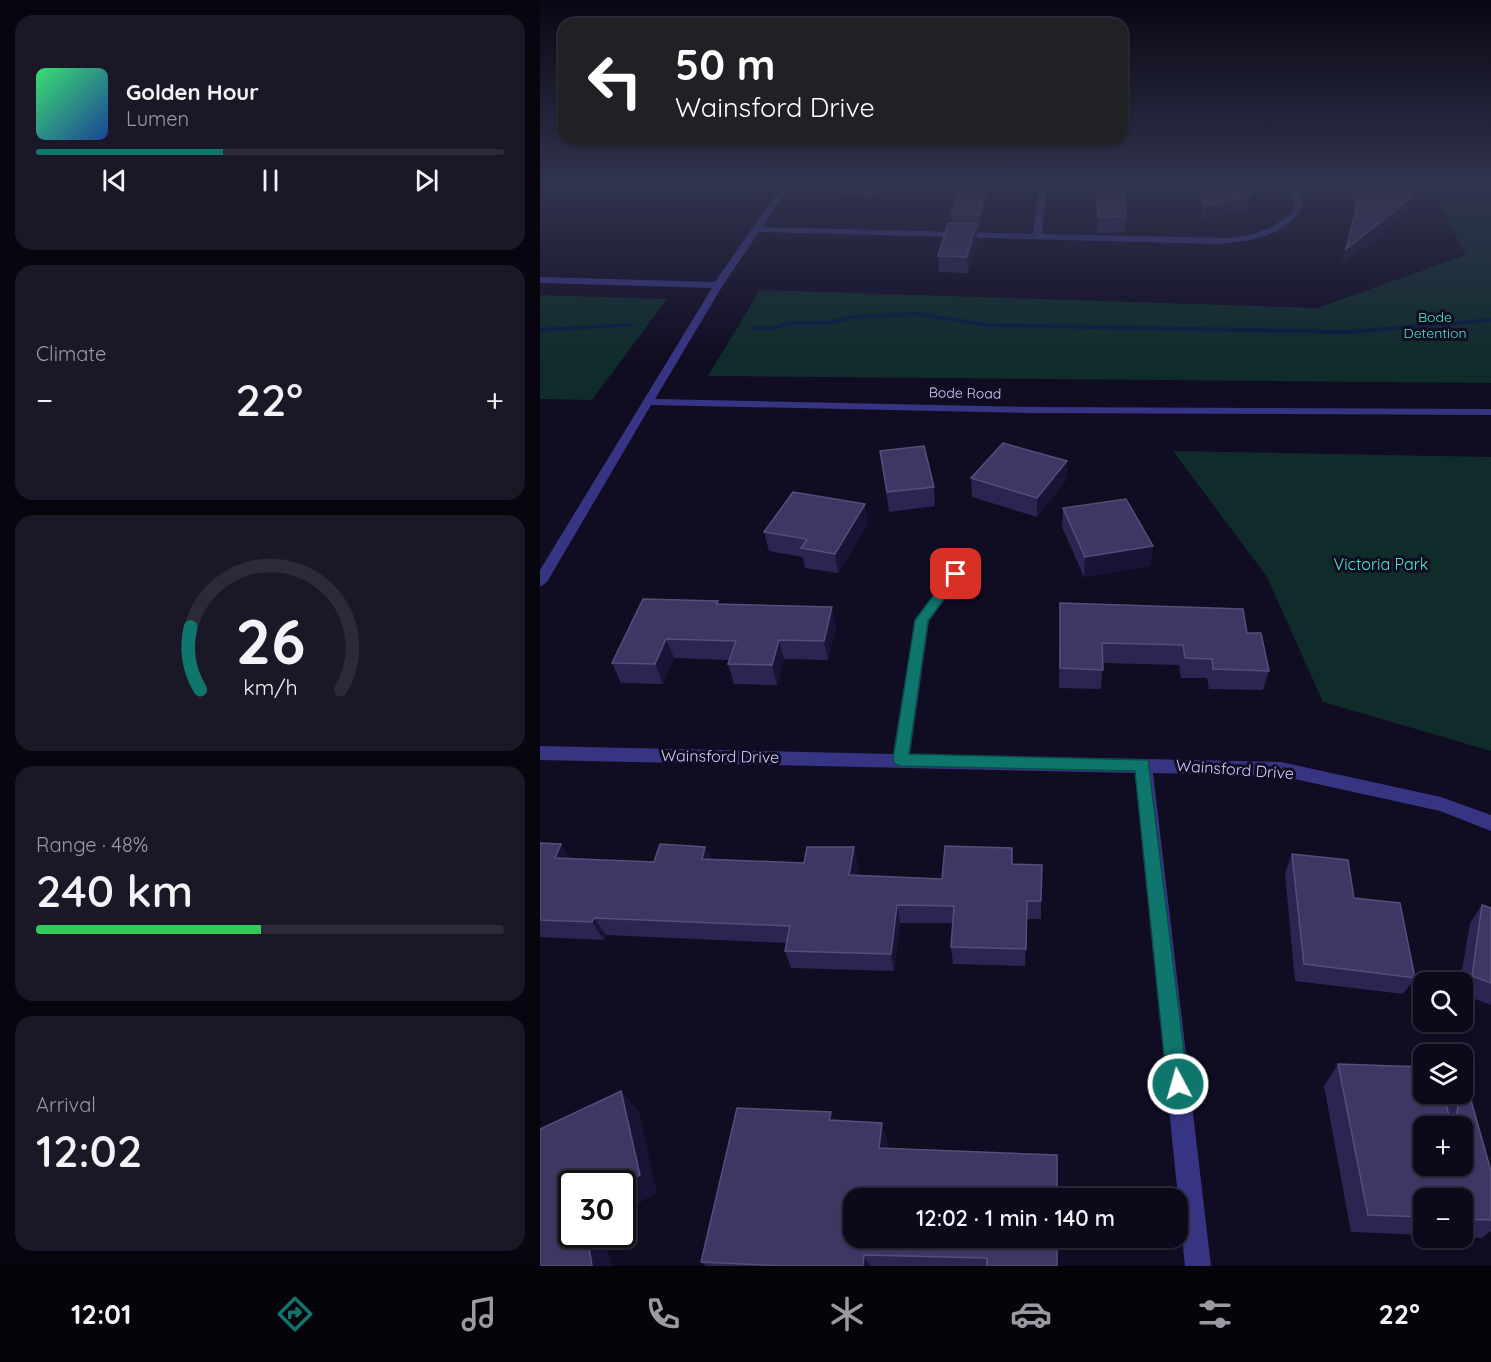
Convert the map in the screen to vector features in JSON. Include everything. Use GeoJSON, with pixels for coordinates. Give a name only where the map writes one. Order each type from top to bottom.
{"type":"FeatureCollection","features":[{"type":"Feature","properties":{"kind":"street"},"geometry":{"type":"LineString","coordinates":[[540,582],[718,285],[747,243]]}},
{"type":"Feature","properties":{"kind":"street"},"geometry":{"type":"LineString","coordinates":[[540,280],[718,285]]}},
{"type":"Feature","properties":{"kind":"street","name":"Bode Road"},"geometry":{"type":"LineString","coordinates":[[648,402],[1041,410],[1491,412]]}},
{"type":"Feature","properties":{"kind":"street"},"geometry":{"type":"LineString","coordinates":[[901,760],[921,620],[956,574]]}},
{"type":"Feature","properties":{"kind":"street","name":"Wainsford Drive"},"geometry":{"type":"LineString","coordinates":[[540,753],[1281,769],[1441,804],[1491,823]]}},
{"type":"Feature","properties":{"kind":"street"},"geometry":{"type":"LineString","coordinates":[[1143,765],[1197,1266]]}},
{"type":"Feature","properties":{"kind":"green space","name":"Bode Detention"},"geometry":{"type":"Polygon","coordinates":[[[1460,243],[1491,243],[1491,383],[708,376],[760,290],[1317,308],[1466,255],[1460,243]]]}},
{"type":"Feature","properties":{"kind":"green space"},"geometry":{"type":"Polygon","coordinates":[[[540,295],[667,299],[592,400],[540,399],[540,295]]]}},
{"type":"Feature","properties":{"kind":"green space","name":"Victoria Park"},"geometry":{"type":"Polygon","coordinates":[[[1173,451],[1491,457],[1491,751],[1323,702],[1267,577],[1173,451]]]}},
{"type":"Feature","properties":{"kind":"building"},"geometry":{"type":"Polygon","coordinates":[[[942,243],[971,243],[967,257],[938,256],[942,243]]]}},
{"type":"Feature","properties":{"kind":"building"},"geometry":{"type":"Polygon","coordinates":[[[1003,443],[1067,461],[1037,498],[971,478],[1003,443]]]}},
{"type":"Feature","properties":{"kind":"building"},"geometry":{"type":"Polygon","coordinates":[[[924,446],[934,487],[887,492],[880,451],[924,446]]]}},
{"type":"Feature","properties":{"kind":"building"},"geometry":{"type":"Polygon","coordinates":[[[793,492],[865,504],[835,554],[801,548],[807,539],[764,532],[793,492]]]}},
{"type":"Feature","properties":{"kind":"building"},"geometry":{"type":"Polygon","coordinates":[[[1126,499],[1153,546],[1085,557],[1063,508],[1126,499]]]}},
{"type":"Feature","properties":{"kind":"building"},"geometry":{"type":"Polygon","coordinates":[[[643,599],[718,601],[716,604],[832,607],[824,641],[779,640],[772,665],[728,664],[736,641],[666,639],[655,664],[612,663],[643,599]]]}},
{"type":"Feature","properties":{"kind":"building"},"geometry":{"type":"Polygon","coordinates":[[[1060,603],[1243,609],[1247,633],[1261,633],[1269,671],[1213,669],[1212,659],[1185,658],[1183,645],[1102,643],[1103,670],[1060,668],[1060,603]]]}},
{"type":"Feature","properties":{"kind":"building"},"geometry":{"type":"Polygon","coordinates":[[[540,843],[561,844],[555,858],[654,862],[660,844],[705,847],[702,859],[804,863],[807,847],[854,847],[849,875],[942,879],[945,846],[1012,848],[1012,864],[1042,865],[1041,901],[1027,901],[1026,949],[951,947],[954,906],[897,905],[891,954],[785,951],[790,926],[594,918],[592,922],[540,920],[540,843]]]}},
{"type":"Feature","properties":{"kind":"building"},"geometry":{"type":"Polygon","coordinates":[[[1292,854],[1348,860],[1354,898],[1400,903],[1413,978],[1304,964],[1292,854]]]}},
{"type":"Feature","properties":{"kind":"building"},"geometry":{"type":"Polygon","coordinates":[[[1482,905],[1491,908],[1491,983],[1473,976],[1482,905]]]}},
{"type":"Feature","properties":{"kind":"building"},"geometry":{"type":"Polygon","coordinates":[[[1338,1064],[1413,1067],[1413,1104],[1446,1104],[1449,1116],[1413,1116],[1413,1176],[1473,1176],[1473,1116],[1457,1116],[1458,1104],[1472,1104],[1491,1171],[1491,1220],[1473,1219],[1473,1188],[1413,1188],[1413,1217],[1368,1215],[1338,1064]]]}},
{"type":"Feature","properties":{"kind":"building"},"geometry":{"type":"Polygon","coordinates":[[[621,1091],[640,1175],[636,1177],[636,1170],[558,1170],[558,1248],[589,1248],[592,1266],[540,1266],[540,1129],[621,1091]]]}},
{"type":"Feature","properties":{"kind":"building"},"geometry":{"type":"Polygon","coordinates":[[[737,1108],[831,1112],[829,1120],[882,1123],[879,1148],[1057,1155],[1057,1188],[843,1188],[843,1248],[1057,1248],[1057,1266],[987,1266],[987,1258],[864,1255],[863,1266],[785,1266],[701,1262],[737,1108]]]}},
{"type":"Feature","properties":{"kind":"waterway"},"geometry":{"type":"LineString","coordinates":[[753,328],[774,328],[788,323],[828,323],[852,317],[917,314],[988,325],[1349,332],[1491,320]]}},
{"type":"Feature","properties":{"kind":"waterway"},"geometry":{"type":"LineString","coordinates":[[540,330],[631,325]]}},
{"type":"Feature","properties":{"kind":"route"},"geometry":{"type":"LineString","coordinates":[[956,574],[921,620],[901,760],[1143,765],[1178,1084]]}}]}
